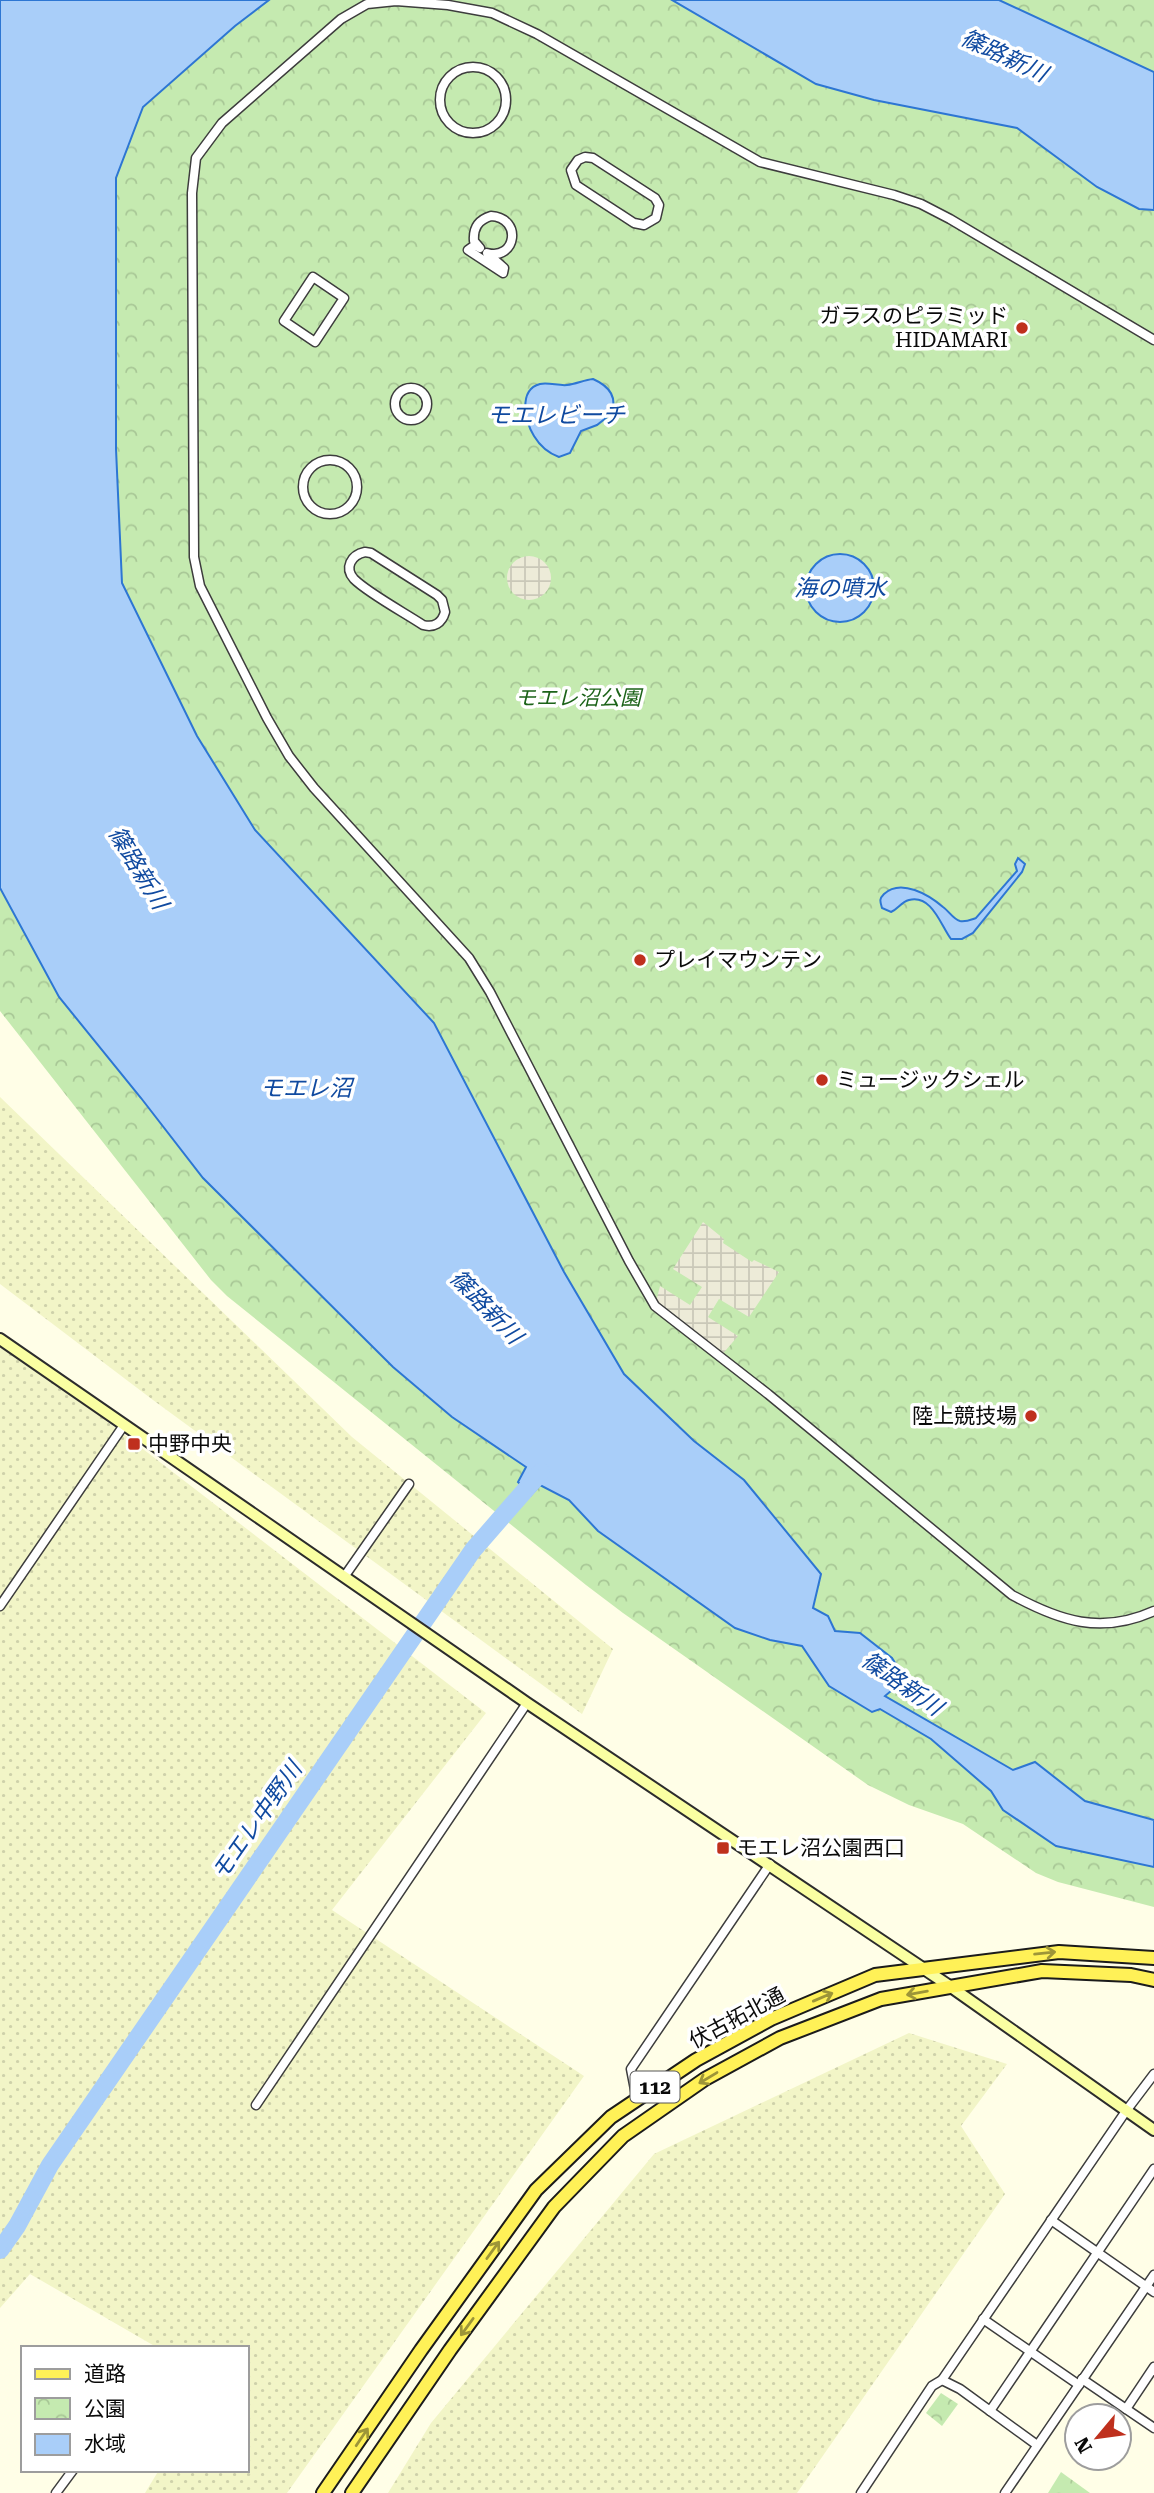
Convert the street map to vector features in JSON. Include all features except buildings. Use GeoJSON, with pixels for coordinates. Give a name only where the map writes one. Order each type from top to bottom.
{"type":"FeatureCollection","features":[{"type":"Feature","properties":{"kind":"main road","name":"伏古拓北通"},"geometry":{"type":"LineString","coordinates":[[323,2493],[536,2190],[611,2117],[696,2060],[771,2019],[874,1975],[1059,1952],[1154,1958]]}},
{"type":"Feature","properties":{"kind":"main road","name":"伏古拓北通"},"geometry":{"type":"LineString","coordinates":[[352,2493],[450,2350],[554,2207],[623,2136],[705,2079],[780,2038],[881,1999],[1042,1971],[1131,1975],[1154,1980]]}},
{"type":"Feature","properties":{"kind":"street"},"geometry":{"type":"LineString","coordinates":[[1154,340],[921,204],[760,162],[537,34],[481,10],[396,1],[367,4],[341,19],[222,123],[196,158],[192,193],[194,557],[200,586],[289,756],[314,788],[470,958],[655,1306],[768,1394],[1012,1595],[1045,1613],[1072,1621],[1097,1624],[1125,1620],[1154,1611]]}},
{"type":"Feature","properties":{"kind":"street"},"geometry":{"type":"LineString","coordinates":[[476,67],[486,69],[494,74],[505,90],[505,108],[496,124],[488,130],[479,133],[460,130],[445,117],[440,97],[443,87],[456,71],[476,67]]}},
{"type":"Feature","properties":{"kind":"street"},"geometry":{"type":"LineString","coordinates":[[584,157],[593,158],[654,198],[659,205],[656,218],[644,225],[634,223],[576,184],[572,177],[574,164],[584,157]]}},
{"type":"Feature","properties":{"kind":"street"},"geometry":{"type":"LineString","coordinates":[[491,216],[504,219],[511,229],[509,247],[499,254],[487,253],[503,268],[503,273],[482,260],[468,250],[475,245],[480,248],[474,241],[475,228],[479,222],[491,216]]}},
{"type":"Feature","properties":{"kind":"street"},"geometry":{"type":"LineString","coordinates":[[313,277],[344,298],[315,342],[284,321],[313,277]]}},
{"type":"Feature","properties":{"kind":"street"},"geometry":{"type":"LineString","coordinates":[[411,387],[425,394],[428,405],[424,415],[409,420],[400,415],[396,401],[401,392],[411,387]]}},
{"type":"Feature","properties":{"kind":"street"},"geometry":{"type":"LineString","coordinates":[[333,459],[347,465],[357,482],[353,502],[336,514],[316,510],[303,492],[304,478],[308,471],[326,460],[333,459]]}},
{"type":"Feature","properties":{"kind":"street"},"geometry":{"type":"LineString","coordinates":[[360,553],[371,553],[437,595],[444,606],[443,617],[435,625],[423,625],[356,582],[349,570],[349,563],[360,553]]}},
{"type":"Feature","properties":{"kind":"street"},"geometry":{"type":"LineString","coordinates":[[0,1339],[527,1703],[951,1987],[1154,2130]]}},
{"type":"Feature","properties":{"kind":"street"},"geometry":{"type":"LineString","coordinates":[[0,1606],[124,1424]]}},
{"type":"Feature","properties":{"kind":"street"},"geometry":{"type":"LineString","coordinates":[[344,1577],[409,1484]]}},
{"type":"Feature","properties":{"kind":"street"},"geometry":{"type":"LineString","coordinates":[[256,2105],[527,1703]]}},
{"type":"Feature","properties":{"kind":"street"},"geometry":{"type":"LineString","coordinates":[[637,2099],[631,2069],[770,1864]]}},
{"type":"Feature","properties":{"kind":"street"},"geometry":{"type":"LineString","coordinates":[[861,2493],[932,2386],[942,2380],[1154,2074]]}},
{"type":"Feature","properties":{"kind":"street"},"geometry":{"type":"LineString","coordinates":[[990,2411],[1154,2169]]}},
{"type":"Feature","properties":{"kind":"street"},"geometry":{"type":"LineString","coordinates":[[1051,2220],[1150,2289]]}},
{"type":"Feature","properties":{"kind":"street"},"geometry":{"type":"LineString","coordinates":[[1005,2493],[1080,2382],[1150,2289],[1154,2275]]}},
{"type":"Feature","properties":{"kind":"street"},"geometry":{"type":"LineString","coordinates":[[983,2319],[1114,2402]]}},
{"type":"Feature","properties":{"kind":"street"},"geometry":{"type":"LineString","coordinates":[[1131,2402],[1154,2367]]}},
{"type":"Feature","properties":{"kind":"street"},"geometry":{"type":"LineString","coordinates":[[942,2380],[960,2389],[1037,2445]]}},
{"type":"Feature","properties":{"kind":"street"},"geometry":{"type":"LineString","coordinates":[[1133,2414],[1154,2428]]}},
{"type":"Feature","properties":{"kind":"street"},"geometry":{"type":"LineString","coordinates":[[57,2493],[72,2472]]}},
{"type":"Feature","properties":{"kind":"green space","name":"モエレ沼公園"},"geometry":{"type":"Polygon","coordinates":[[[0,0],[1154,0],[1154,1907],[1058,1882],[1036,1873],[963,1824],[909,1805],[868,1785],[586,1585],[227,1296],[211,1280],[0,1011],[0,0]]]}},
{"type":"Feature","properties":{"kind":"green space"},"geometry":{"type":"Polygon","coordinates":[[[0,1097],[352,1437],[613,1649],[582,1714],[153,1400],[0,1284],[0,1097]]]}},
{"type":"Feature","properties":{"kind":"green space"},"geometry":{"type":"Polygon","coordinates":[[[0,1339],[486,1713],[332,1910],[584,2076],[287,2493],[145,2493],[158,2472],[248,2472],[248,2346],[155,2346],[30,2274],[0,2308],[0,1339]]]}},
{"type":"Feature","properties":{"kind":"green space"},"geometry":{"type":"Polygon","coordinates":[[[909,2033],[1007,2064],[961,2126],[1005,2194],[797,2493],[388,2493],[431,2423],[654,2154],[909,2033]]]}},
{"type":"Feature","properties":{"kind":"green space"},"geometry":{"type":"Polygon","coordinates":[[[941,2393],[958,2404],[942,2426],[926,2413],[941,2393]]]}},
{"type":"Feature","properties":{"kind":"green space"},"geometry":{"type":"Polygon","coordinates":[[[1061,2472],[1090,2493],[1048,2493],[1061,2472]]]}},
{"type":"Feature","properties":{"kind":"shaded area"},"geometry":{"type":"Polygon","coordinates":[[[529,556],[538,557],[545,562],[550,569],[550,587],[545,594],[538,599],[529,600],[520,599],[513,594],[508,587],[507,578],[508,569],[513,562],[520,557],[529,556]]]}},
{"type":"Feature","properties":{"kind":"shaded area"},"geometry":{"type":"Polygon","coordinates":[[[703,1222],[724,1239],[723,1243],[752,1262],[754,1260],[779,1272],[749,1317],[719,1299],[708,1317],[738,1336],[720,1357],[655,1306],[660,1286],[690,1305],[702,1287],[673,1269],[703,1222]]]}},
{"type":"Feature","properties":{"kind":"water","name":"モエレ沼"},"geometry":{"type":"Polygon","coordinates":[[[0,0],[269,0],[235,26],[143,107],[116,178],[116,449],[122,583],[197,736],[255,830],[434,1023],[564,1272],[624,1374],[694,1441],[744,1480],[821,1574],[813,1608],[828,1616],[835,1631],[860,1633],[892,1658],[905,1679],[885,1696],[1013,1770],[1035,1762],[1085,1801],[1154,1820],[1154,1867],[1056,1846],[1003,1810],[991,1791],[931,1739],[880,1709],[872,1712],[829,1686],[802,1646],[770,1640],[735,1628],[598,1531],[569,1500],[540,1485],[531,1495],[518,1482],[526,1467],[452,1417],[393,1367],[203,1178],[59,997],[0,888],[0,0]]]}},
{"type":"Feature","properties":{"kind":"water","name":"篠路新川"},"geometry":{"type":"Polygon","coordinates":[[[672,0],[999,0],[1154,72],[1154,210],[1139,209],[1097,187],[1017,128],[874,100],[816,84],[672,0]]]}},
{"type":"Feature","properties":{"kind":"water","name":"モエレビーチ"},"geometry":{"type":"Polygon","coordinates":[[[593,379],[611,393],[611,414],[597,425],[581,431],[570,453],[559,457],[551,453],[536,440],[528,423],[525,407],[528,393],[540,384],[567,385],[593,379]]]}},
{"type":"Feature","properties":{"kind":"water","name":"海の噴水"},"geometry":{"type":"Polygon","coordinates":[[[840,554],[853,557],[864,564],[871,575],[874,588],[871,601],[864,612],[853,619],[840,622],[827,619],[816,612],[809,601],[806,588],[809,575],[816,564],[827,557],[840,554]]]}},
{"type":"Feature","properties":{"kind":"water"},"geometry":{"type":"Polygon","coordinates":[[[1018,858],[1025,864],[1022,872],[973,933],[962,939],[951,939],[930,906],[917,899],[904,902],[891,912],[882,908],[880,900],[884,894],[891,889],[906,888],[930,898],[960,921],[976,918],[1017,871],[1015,864],[1018,858]]]}},
{"type":"Feature","properties":{"kind":"waterway","name":"モエレ中野川"},"geometry":{"type":"LineString","coordinates":[[0,2250],[17,2226],[50,2165],[473,1550],[541,1472]]}},
{"type":"Feature","properties":{"kind":"place","name":"ガラスのピラミッド HIDAMARI"},"geometry":{"type":"Point","coordinates":[1022,328]}},
{"type":"Feature","properties":{"kind":"place","name":"プレイマウンテン"},"geometry":{"type":"Point","coordinates":[640,960]}},
{"type":"Feature","properties":{"kind":"place","name":"ミュージックシェル"},"geometry":{"type":"Point","coordinates":[822,1080]}},
{"type":"Feature","properties":{"kind":"place","name":"陸上競技場"},"geometry":{"type":"Point","coordinates":[1031,1416]}},
{"type":"Feature","properties":{"kind":"place","name":"中野中央"},"geometry":{"type":"Point","coordinates":[134,1444]}},
{"type":"Feature","properties":{"kind":"place","name":"モエレ沼公園西口"},"geometry":{"type":"Point","coordinates":[723,1848]}}]}
